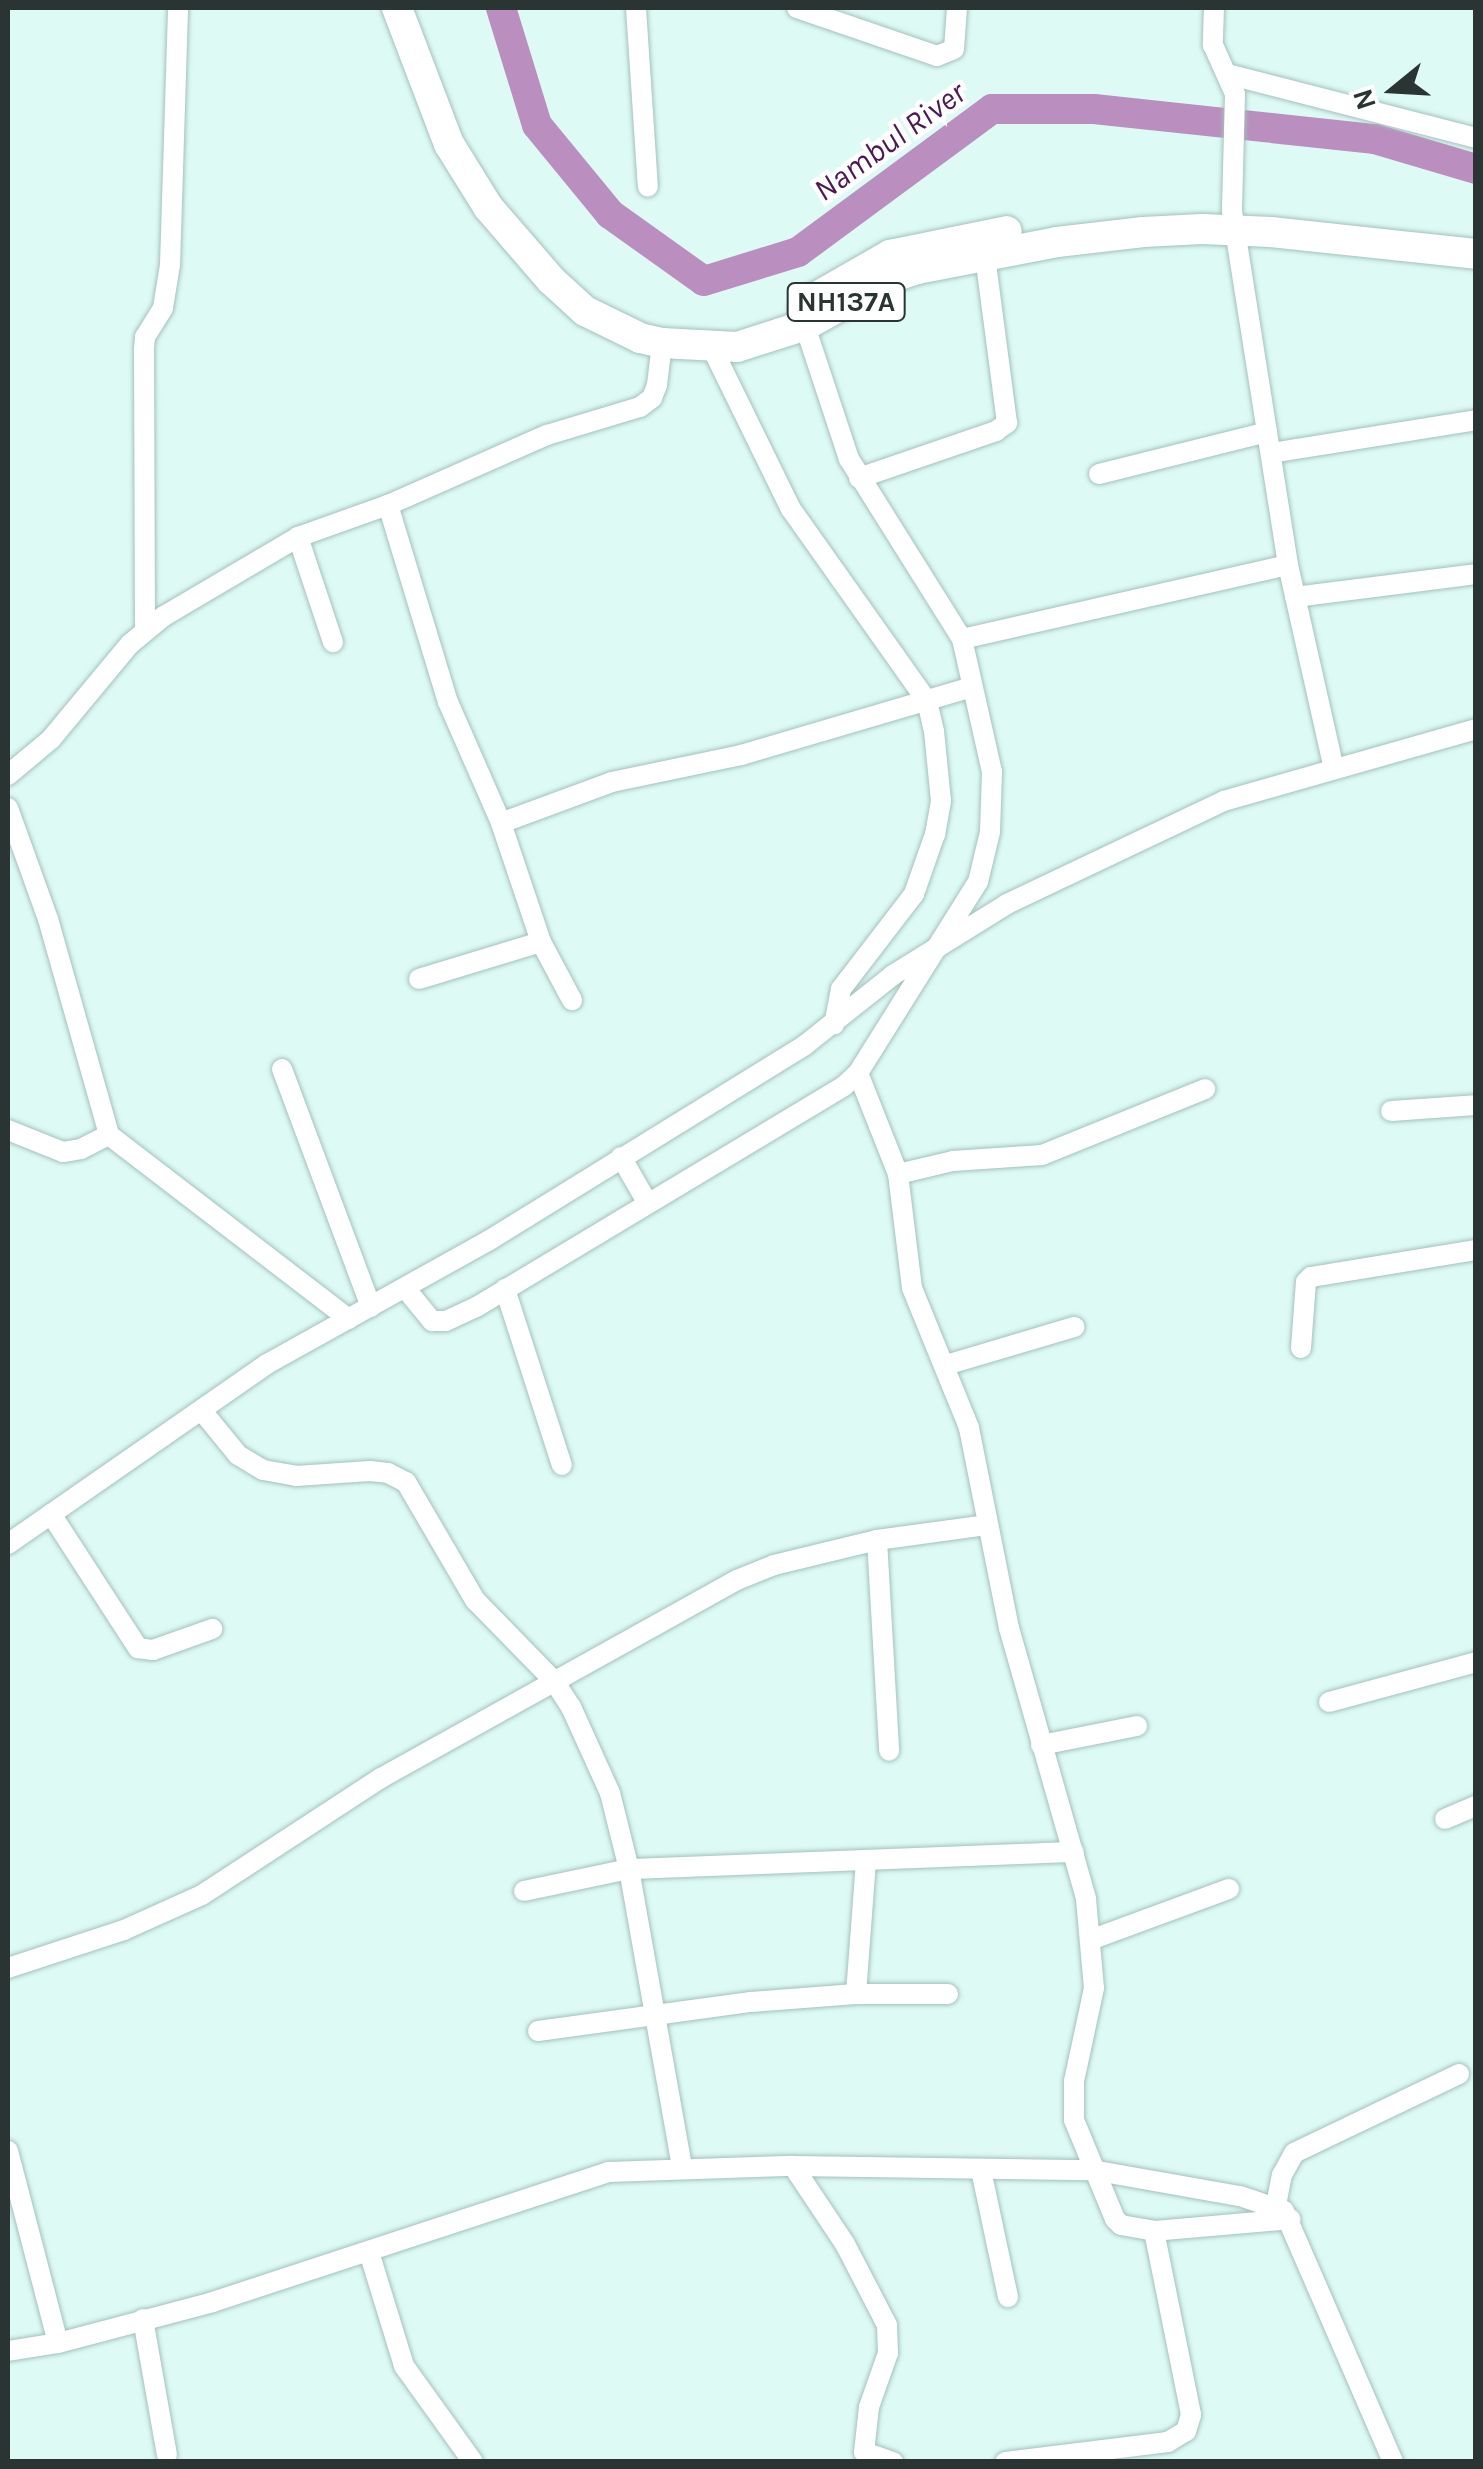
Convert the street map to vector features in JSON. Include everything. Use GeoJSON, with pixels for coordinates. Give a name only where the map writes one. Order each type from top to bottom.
{"type":"FeatureCollection","features":[{"type":"Feature","properties":{"kind":"highway","name":"NH137A"},"geometry":{"type":"LineString","coordinates":[[397,8],[449,144],[488,207],[551,280],[585,311],[628,333],[662,343],[737,347],[890,278],[986,255],[1234,220],[1476,254]]}},
{"type":"Feature","properties":{"kind":"highway","name":"NH137A"},"geometry":{"type":"LineString","coordinates":[[416,8],[453,107],[494,180],[557,257],[596,296],[658,322],[688,327],[802,316],[854,273],[920,246],[1098,218],[1234,220],[1476,236]]}},
{"type":"Feature","properties":{"kind":"street"},"geometry":{"type":"LineString","coordinates":[[145,628],[144,349],[145,337],[163,308],[170,265],[178,8]]}},
{"type":"Feature","properties":{"kind":"street"},"geometry":{"type":"LineString","coordinates":[[636,8],[648,187]]}},
{"type":"Feature","properties":{"kind":"street"},"geometry":{"type":"LineString","coordinates":[[797,8],[937,56],[954,49],[958,8]]}},
{"type":"Feature","properties":{"kind":"street"},"geometry":{"type":"LineString","coordinates":[[1214,8],[1213,45],[1231,84],[1234,220],[1288,565],[1334,769]]}},
{"type":"Feature","properties":{"kind":"street"},"geometry":{"type":"LineString","coordinates":[[1231,84],[1476,138]]}},
{"type":"Feature","properties":{"kind":"street"},"geometry":{"type":"LineString","coordinates":[[859,478],[996,431],[1007,423],[986,255]]}},
{"type":"Feature","properties":{"kind":"street"},"geometry":{"type":"LineString","coordinates":[[8,1544],[266,1364],[370,1307],[408,1292],[634,1178],[754,1142],[858,1074],[978,882],[990,832],[992,772],[962,639],[859,478],[802,316]]}},
{"type":"Feature","properties":{"kind":"street"},"geometry":{"type":"LineString","coordinates":[[8,775],[51,739],[145,628],[298,536],[388,505],[547,436],[640,407],[652,398],[657,386],[662,343]]}},
{"type":"Feature","properties":{"kind":"street"},"geometry":{"type":"LineString","coordinates":[[712,348],[800,523],[926,701],[939,760],[941,800],[935,834],[914,894],[899,919],[841,989],[834,1024]]}},
{"type":"Feature","properties":{"kind":"street"},"geometry":{"type":"LineString","coordinates":[[1099,474],[1269,442],[1476,420]]}},
{"type":"Feature","properties":{"kind":"street"},"geometry":{"type":"LineString","coordinates":[[388,505],[448,702],[500,823],[541,942],[572,1000]]}},
{"type":"Feature","properties":{"kind":"street"},"geometry":{"type":"LineString","coordinates":[[298,536],[333,642]]}},
{"type":"Feature","properties":{"kind":"street"},"geometry":{"type":"LineString","coordinates":[[962,639],[1288,565]]}},
{"type":"Feature","properties":{"kind":"street"},"geometry":{"type":"LineString","coordinates":[[1295,597],[1476,574]]}},
{"type":"Feature","properties":{"kind":"street"},"geometry":{"type":"LineString","coordinates":[[500,823],[612,782],[741,755],[972,687]]}},
{"type":"Feature","properties":{"kind":"street"},"geometry":{"type":"LineString","coordinates":[[408,1292],[432,1321],[446,1321],[505,1289],[634,1178],[834,1024],[942,943],[1007,904],[1224,801],[1476,729]]}},
{"type":"Feature","properties":{"kind":"street"},"geometry":{"type":"LineString","coordinates":[[8,808],[48,920],[109,1134],[349,1319]]}},
{"type":"Feature","properties":{"kind":"street"},"geometry":{"type":"LineString","coordinates":[[419,979],[541,942]]}},
{"type":"Feature","properties":{"kind":"street"},"geometry":{"type":"LineString","coordinates":[[282,1069],[370,1307]]}},
{"type":"Feature","properties":{"kind":"street"},"geometry":{"type":"LineString","coordinates":[[858,1074],[898,1174],[912,1288],[969,1428],[986,1525],[1060,1741],[1074,1852],[1093,1939],[1094,1988],[1072,2100],[1092,2170],[1117,2222],[1154,2231],[1283,2212]]}},
{"type":"Feature","properties":{"kind":"street"},"geometry":{"type":"LineString","coordinates":[[898,1174],[954,1161],[1028,1159],[1205,1089]]}},
{"type":"Feature","properties":{"kind":"street"},"geometry":{"type":"LineString","coordinates":[[1391,1110],[1476,1105]]}},
{"type":"Feature","properties":{"kind":"street"},"geometry":{"type":"LineString","coordinates":[[8,1130],[63,1152],[81,1149],[109,1134]]}},
{"type":"Feature","properties":{"kind":"street"},"geometry":{"type":"LineString","coordinates":[[1301,1348],[1306,1282],[1310,1277],[1476,1250]]}},
{"type":"Feature","properties":{"kind":"street"},"geometry":{"type":"LineString","coordinates":[[505,1289],[562,1465]]}},
{"type":"Feature","properties":{"kind":"street"},"geometry":{"type":"LineString","coordinates":[[946,1365],[1074,1327]]}},
{"type":"Feature","properties":{"kind":"street"},"geometry":{"type":"LineString","coordinates":[[202,1410],[230,1447],[263,1470],[296,1476],[370,1471],[388,1473],[406,1482],[475,1600],[554,1681],[594,1750],[628,1868],[682,2167]]}},
{"type":"Feature","properties":{"kind":"street"},"geometry":{"type":"LineString","coordinates":[[51,1514],[138,1648],[153,1650],[212,1628]]}},
{"type":"Feature","properties":{"kind":"street"},"geometry":{"type":"LineString","coordinates":[[8,1968],[124,1930],[186,1904],[382,1778],[737,1580],[774,1565],[877,1540],[986,1525]]}},
{"type":"Feature","properties":{"kind":"street"},"geometry":{"type":"LineString","coordinates":[[877,1540],[889,1751]]}},
{"type":"Feature","properties":{"kind":"street"},"geometry":{"type":"LineString","coordinates":[[1329,1702],[1476,1662]]}},
{"type":"Feature","properties":{"kind":"street"},"geometry":{"type":"LineString","coordinates":[[1060,1741],[1137,1726]]}},
{"type":"Feature","properties":{"kind":"street"},"geometry":{"type":"LineString","coordinates":[[1446,1819],[1476,1806]]}},
{"type":"Feature","properties":{"kind":"street"},"geometry":{"type":"LineString","coordinates":[[524,1891],[628,1868],[1074,1852]]}},
{"type":"Feature","properties":{"kind":"street"},"geometry":{"type":"LineString","coordinates":[[856,1994],[866,1860]]}},
{"type":"Feature","properties":{"kind":"street"},"geometry":{"type":"LineString","coordinates":[[1093,1939],[1229,1889]]}},
{"type":"Feature","properties":{"kind":"street"},"geometry":{"type":"LineString","coordinates":[[538,2031],[654,2014],[856,1994],[948,1994]]}},
{"type":"Feature","properties":{"kind":"street"},"geometry":{"type":"LineString","coordinates":[[1393,2462],[1283,2212],[1284,2170],[1301,2149],[1458,2074]]}},
{"type":"Feature","properties":{"kind":"street"},"geometry":{"type":"LineString","coordinates":[[8,2152],[58,2343]]}},
{"type":"Feature","properties":{"kind":"street"},"geometry":{"type":"LineString","coordinates":[[793,2166],[861,2272],[887,2325],[888,2353],[868,2407],[864,2457],[893,2462]]}},
{"type":"Feature","properties":{"kind":"street"},"geometry":{"type":"LineString","coordinates":[[8,2350],[58,2343],[228,2298],[576,2179],[640,2168],[1092,2170],[1283,2212]]}},
{"type":"Feature","properties":{"kind":"street"},"geometry":{"type":"LineString","coordinates":[[981,2170],[1008,2297]]}},
{"type":"Feature","properties":{"kind":"street"},"geometry":{"type":"LineString","coordinates":[[1005,2462],[1147,2447],[1180,2438],[1186,2431],[1191,2415],[1187,2388],[1154,2231]]}},
{"type":"Feature","properties":{"kind":"street"},"geometry":{"type":"LineString","coordinates":[[369,2252],[404,2366],[473,2462]]}},
{"type":"Feature","properties":{"kind":"street"},"geometry":{"type":"LineString","coordinates":[[143,2320],[168,2455]]}},
{"type":"Feature","properties":{"kind":"waterway","name":"Nambul River"},"geometry":{"type":"LineString","coordinates":[[501,8],[537,125],[610,214],[704,281],[798,252],[992,109],[1094,109],[1375,139],[1476,169]]}}]}
